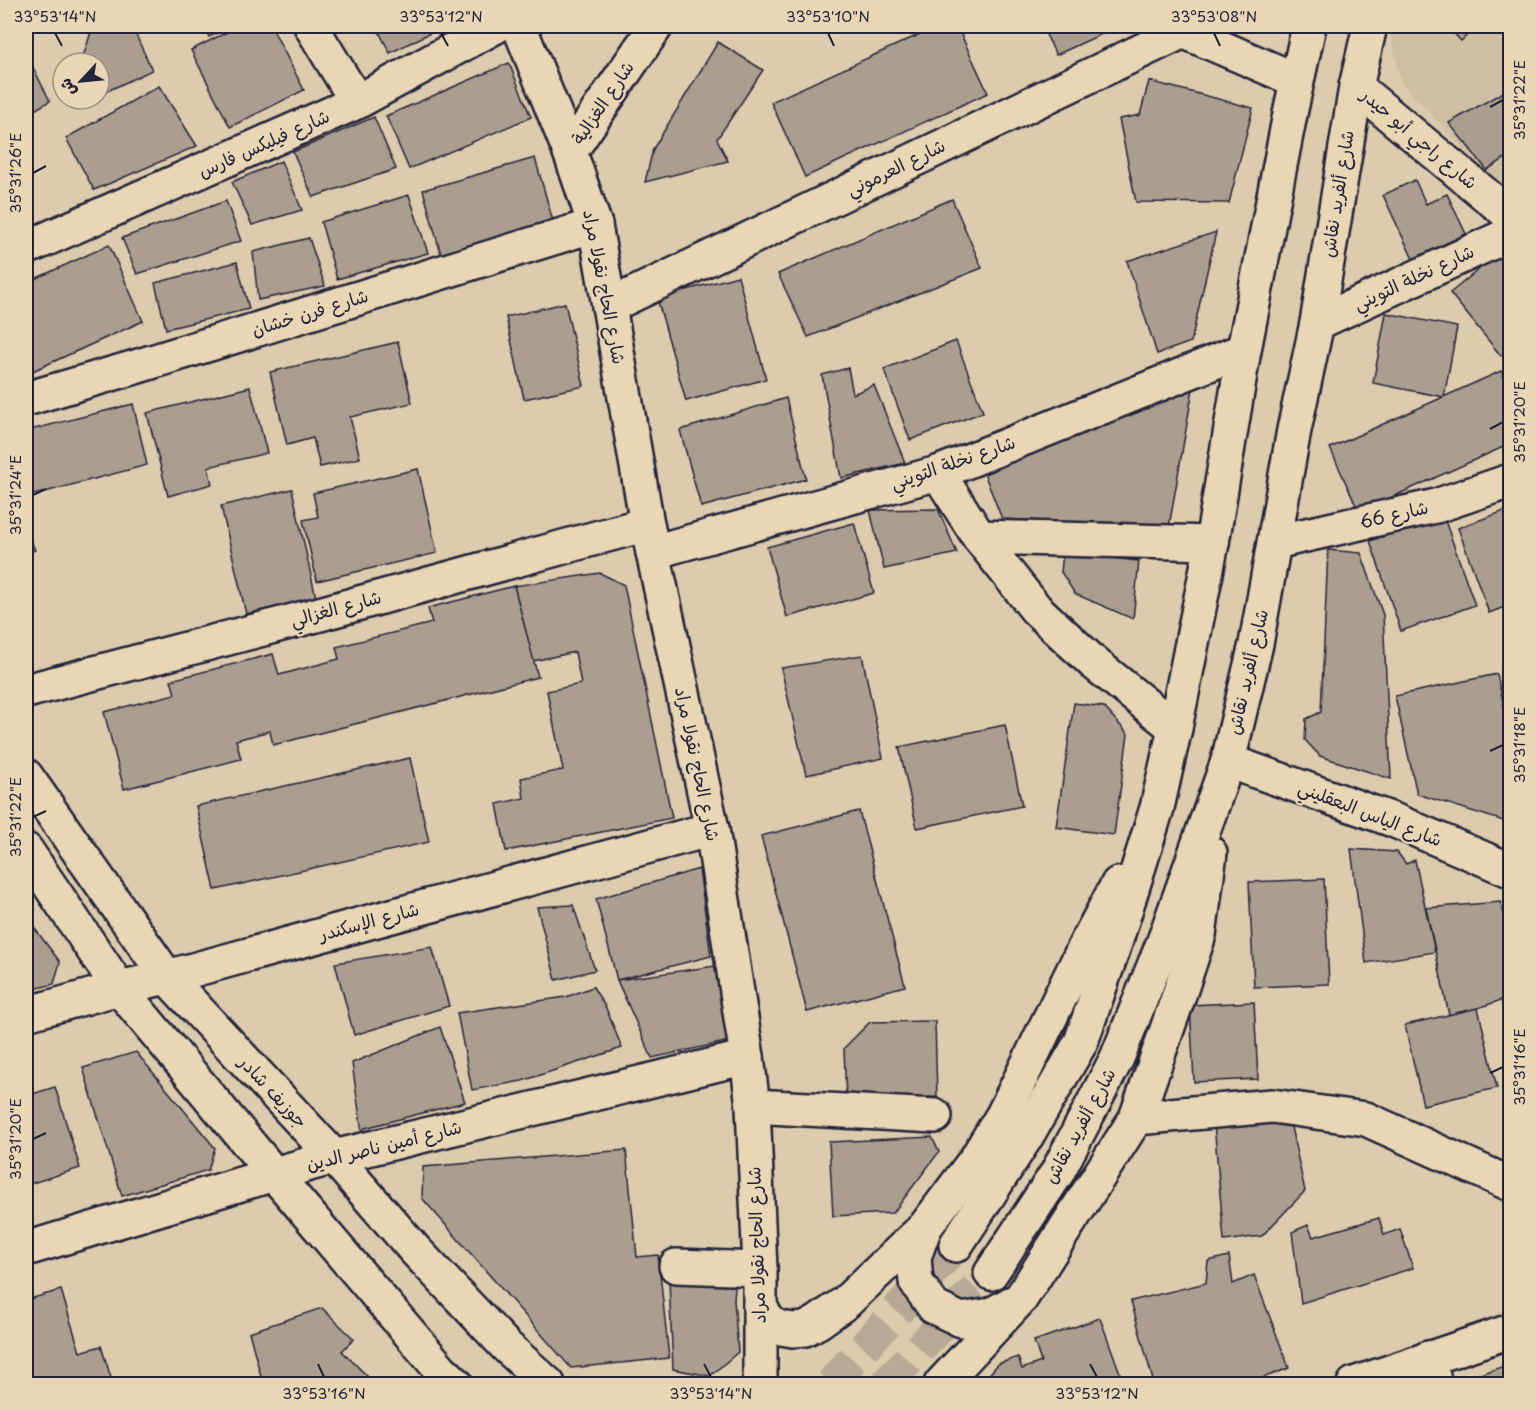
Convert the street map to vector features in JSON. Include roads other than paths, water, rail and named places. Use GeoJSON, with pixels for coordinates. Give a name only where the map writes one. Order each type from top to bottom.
{"type":"FeatureCollection","features":[{"type":"Feature","properties":{"kind":"main road"},"geometry":{"type":"LineString","coordinates":[[310,26],[357,102]]}},
{"type":"Feature","properties":{"kind":"main road","name":"شارع فيليكس فارس"},"geometry":{"type":"LineString","coordinates":[[26,248],[357,102],[496,26]]}},
{"type":"Feature","properties":{"kind":"main road","name":"شارع الحاج نقولا مراد"},"geometry":{"type":"LineString","coordinates":[[519,26],[570,152],[595,225],[650,538],[712,829],[753,1106],[760,1269],[760,1384]]}},
{"type":"Feature","properties":{"kind":"main road","name":"شارع الغزالية"},"geometry":{"type":"LineString","coordinates":[[570,152],[656,26]]}},
{"type":"Feature","properties":{"kind":"main road"},"geometry":{"type":"LineString","coordinates":[[956,1245],[1026,1137],[1081,1042],[1157,808],[1212,543],[1244,350],[1296,80],[1309,26]]}},
{"type":"Feature","properties":{"kind":"main road","name":"شارع ألفريد نقاش"},"geometry":{"type":"LineString","coordinates":[[991,1273],[1057,1173],[1117,1058],[1164,940],[1228,761],[1256,644],[1294,430],[1317,323],[1356,87],[1370,26]]}},
{"type":"Feature","properties":{"kind":"main road"},"geometry":{"type":"LineString","coordinates":[[1182,28],[1296,80]]}},
{"type":"Feature","properties":{"kind":"main road","name":"شارع العرموني"},"geometry":{"type":"LineString","coordinates":[[609,306],[1182,28]]}},
{"type":"Feature","properties":{"kind":"main road","name":"شارع راجي أبو حيدر"},"geometry":{"type":"LineString","coordinates":[[1356,87],[1510,215]]}},
{"type":"Feature","properties":{"kind":"main road","name":"شارع فرن خشان"},"geometry":{"type":"LineString","coordinates":[[26,399],[595,225]]}},
{"type":"Feature","properties":{"kind":"main road","name":"شارع نخلة التويني"},"geometry":{"type":"LineString","coordinates":[[1317,323],[1510,234]]}},
{"type":"Feature","properties":{"kind":"main road","name":"شارع نخلة التويني"},"geometry":{"type":"LineString","coordinates":[[650,538],[938,473],[1244,350]]}},
{"type":"Feature","properties":{"kind":"main road"},"geometry":{"type":"LineString","coordinates":[[938,473],[979,537],[1036,609],[1094,663],[1175,728]]}},
{"type":"Feature","properties":{"kind":"main road","name":"شارع 66"},"geometry":{"type":"LineString","coordinates":[[1275,542],[1436,506],[1510,481]]}},
{"type":"Feature","properties":{"kind":"main road"},"geometry":{"type":"LineString","coordinates":[[979,537],[1212,543]]}},
{"type":"Feature","properties":{"kind":"main road","name":"شارع الغزالي"},"geometry":{"type":"LineString","coordinates":[[26,691],[316,615],[650,538]]}},
{"type":"Feature","properties":{"kind":"main road","name":"شارع الياس البعقليني"},"geometry":{"type":"LineString","coordinates":[[1228,761],[1393,820],[1510,870]]}},
{"type":"Feature","properties":{"kind":"main road","name":"جوزيف شادر"},"geometry":{"type":"LineString","coordinates":[[26,776],[167,977],[334,1157],[414,1249],[507,1347],[548,1384]]}},
{"type":"Feature","properties":{"kind":"main road"},"geometry":{"type":"LineString","coordinates":[[941,1384],[1021,1298],[1136,1118],[1199,935],[1216,797]]}},
{"type":"Feature","properties":{"kind":"main road"},"geometry":{"type":"LineString","coordinates":[[760,1306],[773,1325],[794,1330],[806,1329],[846,1302],[925,1227],[976,1159],[1003,1115],[1086,944],[1157,808]]}},
{"type":"Feature","properties":{"kind":"main road","name":"شارع الإسكندر"},"geometry":{"type":"LineString","coordinates":[[26,1014],[712,829]]}},
{"type":"Feature","properties":{"kind":"main road"},"geometry":{"type":"LineString","coordinates":[[26,850],[119,988],[274,1174],[441,1370],[456,1384]]}},
{"type":"Feature","properties":{"kind":"main road","name":"شارع أمين ناصر الدين"},"geometry":{"type":"LineString","coordinates":[[26,1249],[334,1157],[747,1057]]}},
{"type":"Feature","properties":{"kind":"main road"},"geometry":{"type":"LineString","coordinates":[[753,1106],[935,1116]]}},
{"type":"Feature","properties":{"kind":"main road"},"geometry":{"type":"LineString","coordinates":[[1136,1118],[1272,1106],[1366,1119],[1510,1184]]}},
{"type":"Feature","properties":{"kind":"main road"},"geometry":{"type":"LineString","coordinates":[[925,1227],[914,1257],[916,1282],[934,1307],[961,1320],[991,1315],[1021,1298]]}},
{"type":"Feature","properties":{"kind":"main road"},"geometry":{"type":"LineString","coordinates":[[676,1266],[760,1269]]}},
{"type":"Feature","properties":{"kind":"main road"},"geometry":{"type":"LineString","coordinates":[[1354,1384],[1432,1371],[1510,1331]]}},
{"type":"Feature","properties":{"kind":"tunnel"},"geometry":{"type":"LineString","coordinates":[[831,1384],[956,1245]]}},
{"type":"Feature","properties":{"kind":"tunnel"},"geometry":{"type":"LineString","coordinates":[[886,1384],[991,1273]]}}]}
